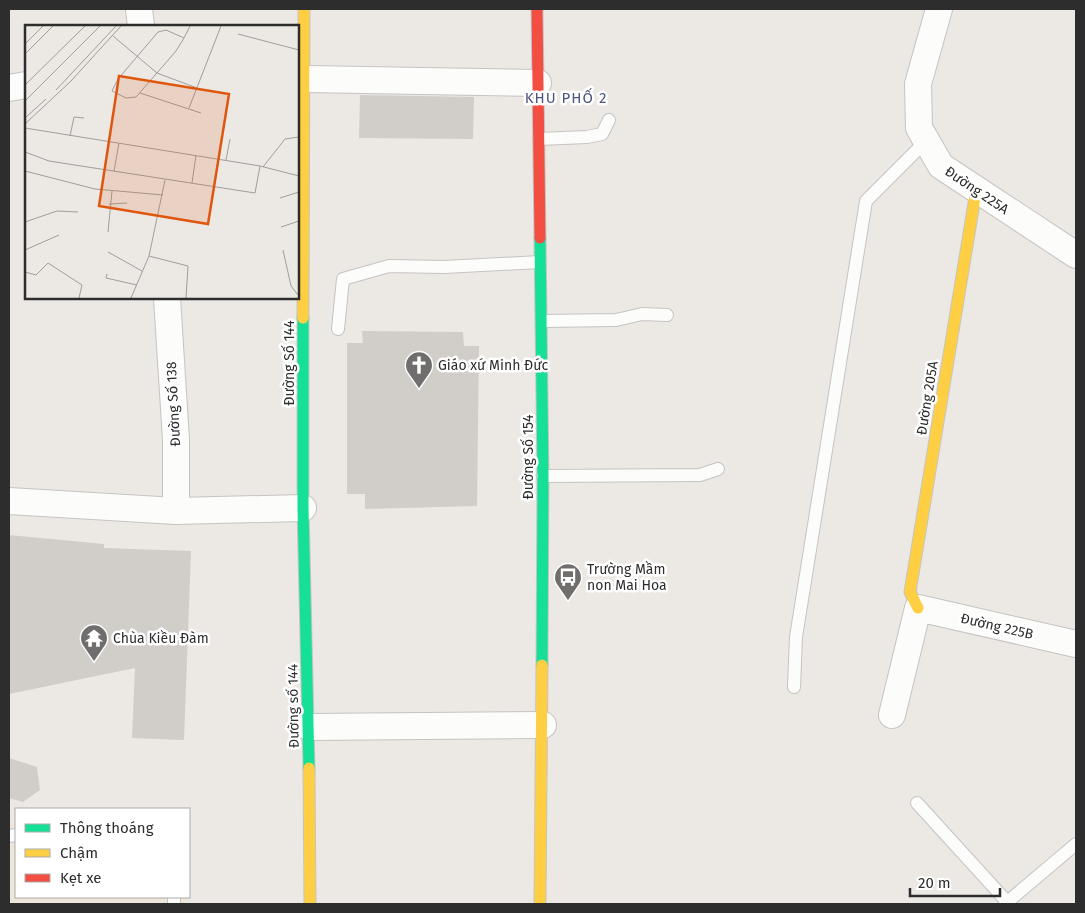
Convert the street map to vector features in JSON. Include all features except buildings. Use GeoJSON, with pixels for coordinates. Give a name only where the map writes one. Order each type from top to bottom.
{"type":"FeatureCollection","features":[{"type":"Feature","properties":{"kind":"street"},"geometry":{"type":"LineString","coordinates":[[140,9],[141,25]]}},
{"type":"Feature","properties":{"kind":"street","name":"Đường Số 144"},"geometry":{"type":"LineString","coordinates":[[303,508],[306,79],[304,9]]}},
{"type":"Feature","properties":{"kind":"street","name":"Đường Số 154"},"geometry":{"type":"LineString","coordinates":[[537,9],[543,476],[543,725],[540,904]]}},
{"type":"Feature","properties":{"kind":"street","name":"Đường 225A"},"geometry":{"type":"LineString","coordinates":[[939,9],[918,84],[919,128],[926,141],[941,166],[976,191],[1076,255]]}},
{"type":"Feature","properties":{"kind":"street"},"geometry":{"type":"LineString","coordinates":[[306,79],[538,83]]}},
{"type":"Feature","properties":{"kind":"street"},"geometry":{"type":"LineString","coordinates":[[9,88],[25,86]]}},
{"type":"Feature","properties":{"kind":"street","name":"Đường 205A"},"geometry":{"type":"LineString","coordinates":[[918,608],[910,592],[976,191]]}},
{"type":"Feature","properties":{"kind":"street","name":"Đường Số 138"},"geometry":{"type":"LineString","coordinates":[[167,299],[176,440],[176,511]]}},
{"type":"Feature","properties":{"kind":"street"},"geometry":{"type":"LineString","coordinates":[[9,501],[176,511],[303,508]]}},
{"type":"Feature","properties":{"kind":"street","name":"Đường số 144"},"geometry":{"type":"LineString","coordinates":[[303,508],[309,728],[310,904]]}},
{"type":"Feature","properties":{"kind":"street"},"geometry":{"type":"LineString","coordinates":[[892,714],[918,608]]}},
{"type":"Feature","properties":{"kind":"street","name":"Đường 225B"},"geometry":{"type":"LineString","coordinates":[[918,608],[1076,644]]}},
{"type":"Feature","properties":{"kind":"street"},"geometry":{"type":"LineString","coordinates":[[309,728],[543,725]]}},
{"type":"Feature","properties":{"kind":"lane"},"geometry":{"type":"LineString","coordinates":[[539,138],[587,138],[602,134],[609,120]]}},
{"type":"Feature","properties":{"kind":"lane"},"geometry":{"type":"LineString","coordinates":[[794,687],[796,637],[866,201],[926,141]]}},
{"type":"Feature","properties":{"kind":"lane"},"geometry":{"type":"LineString","coordinates":[[338,329],[343,279],[362,272],[389,266],[444,267],[540,262]]}},
{"type":"Feature","properties":{"kind":"lane"},"geometry":{"type":"LineString","coordinates":[[542,321],[616,320],[642,314],[667,314]]}},
{"type":"Feature","properties":{"kind":"lane"},"geometry":{"type":"LineString","coordinates":[[543,476],[700,475],[718,469]]}},
{"type":"Feature","properties":{"kind":"lane"},"geometry":{"type":"LineString","coordinates":[[917,803],[1007,904],[1076,844]]}},
{"type":"Feature","properties":{"kind":"shaded area"},"geometry":{"type":"Polygon","coordinates":[[[9,824],[15,824],[15,898],[186,898],[187,904],[9,904],[9,824]]]}},
{"type":"Feature","properties":{"kind":"traffic: fast"},"geometry":{"type":"LineString","coordinates":[[540,238],[543,476],[542,665]]}},
{"type":"Feature","properties":{"kind":"traffic: fast"},"geometry":{"type":"LineString","coordinates":[[303,318],[303,508],[309,768]]}},
{"type":"Feature","properties":{"kind":"traffic: slow"},"geometry":{"type":"LineString","coordinates":[[303,318],[304,9]]}},
{"type":"Feature","properties":{"kind":"traffic: slow"},"geometry":{"type":"LineString","coordinates":[[918,608],[910,592],[976,191]]}},
{"type":"Feature","properties":{"kind":"traffic: slow"},"geometry":{"type":"LineString","coordinates":[[540,904],[542,665]]}},
{"type":"Feature","properties":{"kind":"traffic: slow"},"geometry":{"type":"LineString","coordinates":[[309,768],[310,904]]}},
{"type":"Feature","properties":{"kind":"traffic: jam"},"geometry":{"type":"LineString","coordinates":[[537,9],[540,238]]}},
{"type":"Feature","properties":{"kind":"place","name":"Giáo xứ Minh Đức"},"geometry":{"type":"Point","coordinates":[419,389]}},
{"type":"Feature","properties":{"kind":"place","name":"Trường Mầm non Mai Hoa"},"geometry":{"type":"Point","coordinates":[568,601]}},
{"type":"Feature","properties":{"kind":"place","name":"Chùa Kiều Đàm"},"geometry":{"type":"Point","coordinates":[94,662]}},
{"type":"Feature","properties":{"kind":"district","name":"KHU PHỐ 2"},"geometry":{"type":"Point","coordinates":[566,98]}}]}
